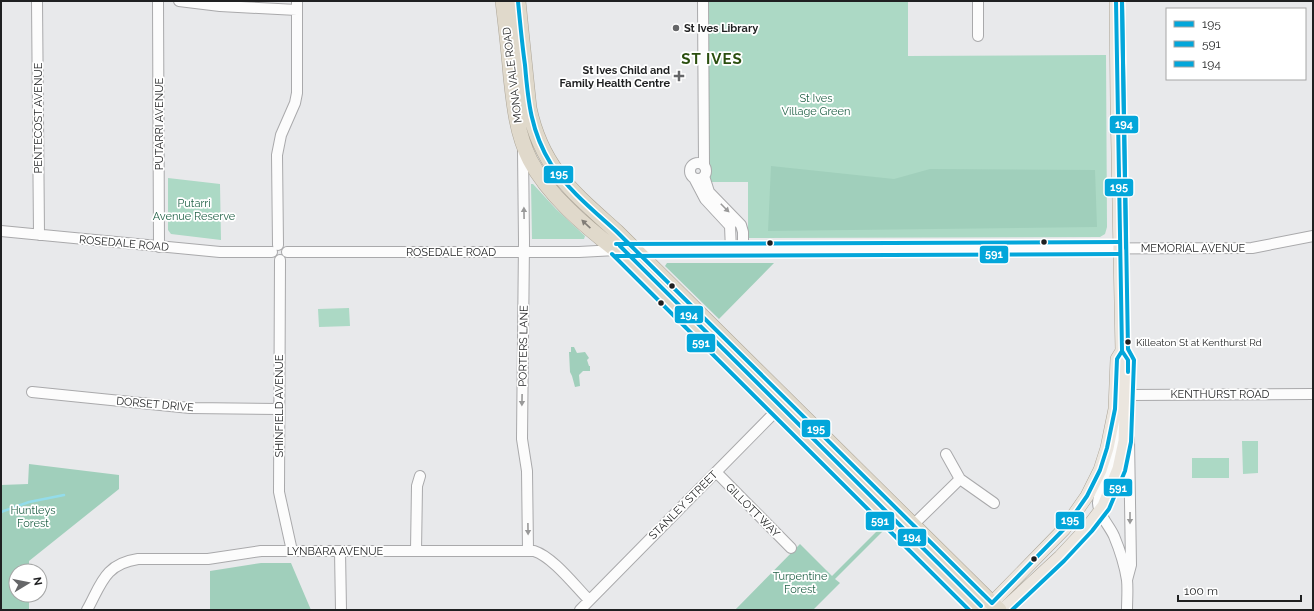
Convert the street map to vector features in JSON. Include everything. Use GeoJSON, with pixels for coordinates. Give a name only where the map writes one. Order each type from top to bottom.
{"type":"FeatureCollection","features":[{"type":"Feature","properties":{"kind":"highway","name":"MONA VALE ROAD"},"geometry":{"type":"LineString","coordinates":[[503,1],[515,112],[518,127],[522,141],[533,166],[549,188],[590,228],[616,250],[782,405],[914,525],[995,608]]}},
{"type":"Feature","properties":{"kind":"highway","name":"MONA VALE ROAD"},"geometry":{"type":"LineString","coordinates":[[518,1],[529,108],[536,136],[546,157],[561,179],[634,250],[977,610]]}},
{"type":"Feature","properties":{"kind":"main road"},"geometry":{"type":"LineString","coordinates":[[995,608],[1064,529],[1087,496],[1100,470],[1122,394],[1128,360],[1122,351],[1116,1]]}},
{"type":"Feature","properties":{"kind":"main road"},"geometry":{"type":"LineString","coordinates":[[995,608],[1060,557],[1088,527],[1104,506],[1114,483],[1123,456],[1126,441],[1122,394]]}},
{"type":"Feature","properties":{"kind":"street","name":"PENTECOST AVENUE"},"geometry":{"type":"LineString","coordinates":[[38,1],[39,236]]}},
{"type":"Feature","properties":{"kind":"street","name":"PUTARRI AVENUE"},"geometry":{"type":"LineString","coordinates":[[158,1],[159,246]]}},
{"type":"Feature","properties":{"kind":"street"},"geometry":{"type":"LineString","coordinates":[[179,1],[220,6],[297,6],[297,93],[295,102],[281,135],[277,155],[275,249],[273,257],[280,260],[284,258],[287,252],[283,246],[275,249]]}},
{"type":"Feature","properties":{"kind":"street"},"geometry":{"type":"LineString","coordinates":[[703,1],[704,154],[700,171],[705,199],[730,226],[731,250]]}},
{"type":"Feature","properties":{"kind":"street"},"geometry":{"type":"LineString","coordinates":[[978,1],[978,36]]}},
{"type":"Feature","properties":{"kind":"street","name":"PORTERS LANE"},"geometry":{"type":"LineString","coordinates":[[522,141],[522,439],[527,471],[528,550]]}},
{"type":"Feature","properties":{"kind":"street"},"geometry":{"type":"LineString","coordinates":[[700,171],[709,192],[741,225],[743,232],[743,250]]}},
{"type":"Feature","properties":{"kind":"street","name":"ROSEDALE ROAD"},"geometry":{"type":"LineString","coordinates":[[1,231],[39,236],[220,252],[275,249]]}},
{"type":"Feature","properties":{"kind":"street","name":"MEMORIAL AVENUE"},"geometry":{"type":"LineString","coordinates":[[616,250],[1252,248],[1313,236]]}},
{"type":"Feature","properties":{"kind":"street","name":"ROSEDALE ROAD"},"geometry":{"type":"LineString","coordinates":[[287,252],[578,252],[616,250]]}},
{"type":"Feature","properties":{"kind":"street","name":"SHINFIELD AVENUE"},"geometry":{"type":"LineString","coordinates":[[280,260],[280,492],[292,551]]}},
{"type":"Feature","properties":{"kind":"street","name":"DORSET DRIVE"},"geometry":{"type":"LineString","coordinates":[[32,392],[190,408],[279,409]]}},
{"type":"Feature","properties":{"kind":"street"},"geometry":{"type":"LineString","coordinates":[[1122,394],[1131,565],[1127,580],[1127,610]]}},
{"type":"Feature","properties":{"kind":"street","name":"KENTHURST ROAD"},"geometry":{"type":"LineString","coordinates":[[1122,394],[1313,394]]}},
{"type":"Feature","properties":{"kind":"street","name":"STANLEY STREET"},"geometry":{"type":"LineString","coordinates":[[580,610],[782,405]]}},
{"type":"Feature","properties":{"kind":"street"},"geometry":{"type":"LineString","coordinates":[[946,454],[960,480],[994,503]]}},
{"type":"Feature","properties":{"kind":"street","name":"GILLOTT WAY"},"geometry":{"type":"LineString","coordinates":[[716,472],[791,548]]}},
{"type":"Feature","properties":{"kind":"street"},"geometry":{"type":"LineString","coordinates":[[416,551],[417,486],[420,476]]}},
{"type":"Feature","properties":{"kind":"street"},"geometry":{"type":"LineString","coordinates":[[914,525],[960,480]]}},
{"type":"Feature","properties":{"kind":"street"},"geometry":{"type":"LineString","coordinates":[[1100,512],[1114,537],[1127,580]]}},
{"type":"Feature","properties":{"kind":"street","name":"LYNBARA AVENUE"},"geometry":{"type":"LineString","coordinates":[[87,610],[104,578],[117,567],[128,561],[138,559],[208,558],[261,551],[536,551],[546,557],[590,600]]}},
{"type":"Feature","properties":{"kind":"street"},"geometry":{"type":"LineString","coordinates":[[340,551],[341,610]]}},
{"type":"Feature","properties":{"kind":"green space","name":"St Ives Village Green"},"geometry":{"type":"Polygon","coordinates":[[[708,1],[908,1],[908,56],[1106,55],[1107,227],[1105,234],[1100,237],[748,238],[748,182],[708,182],[708,1]]]}},
{"type":"Feature","properties":{"kind":"green space"},"geometry":{"type":"Polygon","coordinates":[[[771,166],[894,179],[930,169],[1095,170],[1097,227],[768,231],[771,166]]]}},
{"type":"Feature","properties":{"kind":"green space","name":"Putarri Avenue Reserve"},"geometry":{"type":"Polygon","coordinates":[[[168,178],[220,184],[221,240],[171,234],[168,230],[168,178]]]}},
{"type":"Feature","properties":{"kind":"green space"},"geometry":{"type":"Polygon","coordinates":[[[531,184],[533,184],[556,209],[585,236],[584,239],[532,239],[531,184]]]}},
{"type":"Feature","properties":{"kind":"green space"},"geometry":{"type":"Polygon","coordinates":[[[667,263],[774,263],[719,319],[665,266],[667,263]]]}},
{"type":"Feature","properties":{"kind":"green space"},"geometry":{"type":"Polygon","coordinates":[[[349,308],[350,326],[319,327],[318,309],[349,308]]]}},
{"type":"Feature","properties":{"kind":"green space"},"geometry":{"type":"Polygon","coordinates":[[[571,347],[574,347],[577,353],[585,352],[589,358],[587,360],[590,366],[590,371],[583,371],[579,375],[580,386],[575,387],[570,372],[569,352],[571,352],[571,347]]]}},
{"type":"Feature","properties":{"kind":"green space"},"geometry":{"type":"Polygon","coordinates":[[[1242,441],[1258,441],[1258,473],[1243,474],[1242,441]]]}},
{"type":"Feature","properties":{"kind":"green space"},"geometry":{"type":"Polygon","coordinates":[[[1192,458],[1229,458],[1229,478],[1192,478],[1192,458]]]}},
{"type":"Feature","properties":{"kind":"green space","name":"Huntleys Forest"},"geometry":{"type":"Polygon","coordinates":[[[29,464],[119,475],[119,489],[29,561],[29,563],[8,563],[8,603],[29,603],[29,610],[1,610],[1,485],[28,484],[29,464]]]}},
{"type":"Feature","properties":{"kind":"green space","name":"Turpentine Forest"},"geometry":{"type":"Polygon","coordinates":[[[880,528],[883,531],[835,579],[840,583],[813,610],[735,610],[800,544],[832,576],[880,528]]]}},
{"type":"Feature","properties":{"kind":"green space"},"geometry":{"type":"Polygon","coordinates":[[[261,563],[291,563],[311,610],[210,610],[210,571],[261,563]]]}},
{"type":"Feature","properties":{"kind":"waterway"},"geometry":{"type":"LineString","coordinates":[[1,512],[29,502],[64,495]]}},
{"type":"Feature","properties":{"kind":"transit line","name":"195"},"geometry":{"type":"LineString","coordinates":[[518,1],[529,104],[539,140],[544,152],[558,174],[582,200],[617,232],[992,603],[1064,529],[1087,496],[1100,470],[1107,448],[1115,409],[1117,359],[1122,351]]}},
{"type":"Feature","properties":{"kind":"transit line","name":"195"},"geometry":{"type":"LineString","coordinates":[[1116,1],[1122,351],[1128,360],[1128,372]]}},
{"type":"Feature","properties":{"kind":"transit line","name":"591"},"geometry":{"type":"LineString","coordinates":[[1012,610],[1064,561],[1092,531],[1109,509],[1125,471],[1131,442],[1134,360],[1128,349],[1122,1]]}},
{"type":"Feature","properties":{"kind":"transit line","name":"194"},"geometry":{"type":"LineString","coordinates":[[1122,1],[1126,248]]}},
{"type":"Feature","properties":{"kind":"transit line","name":"194"},"geometry":{"type":"LineString","coordinates":[[616,244],[1120,242]]}},
{"type":"Feature","properties":{"kind":"transit line","name":"194"},"geometry":{"type":"LineString","coordinates":[[620,246],[981,606]]}},
{"type":"Feature","properties":{"kind":"transit line","name":"591"},"geometry":{"type":"LineString","coordinates":[[612,254],[969,610]]}},
{"type":"Feature","properties":{"kind":"transit line","name":"591"},"geometry":{"type":"LineString","coordinates":[[616,256],[1120,254]]}},
{"type":"Feature","properties":{"kind":"place","name":"St Ives Library"},"geometry":{"type":"Point","coordinates":[676,28]}},
{"type":"Feature","properties":{"kind":"place","name":"St Ives Child and Family Health Centre"},"geometry":{"type":"Point","coordinates":[679,76]}},
{"type":"Feature","properties":{"kind":"place","name":"Killeaton St at Kenthurst Rd"},"geometry":{"type":"Point","coordinates":[1128,342]}},
{"type":"Feature","properties":{"kind":"district","name":"ST IVES"},"geometry":{"type":"Point","coordinates":[712,59]}}]}
